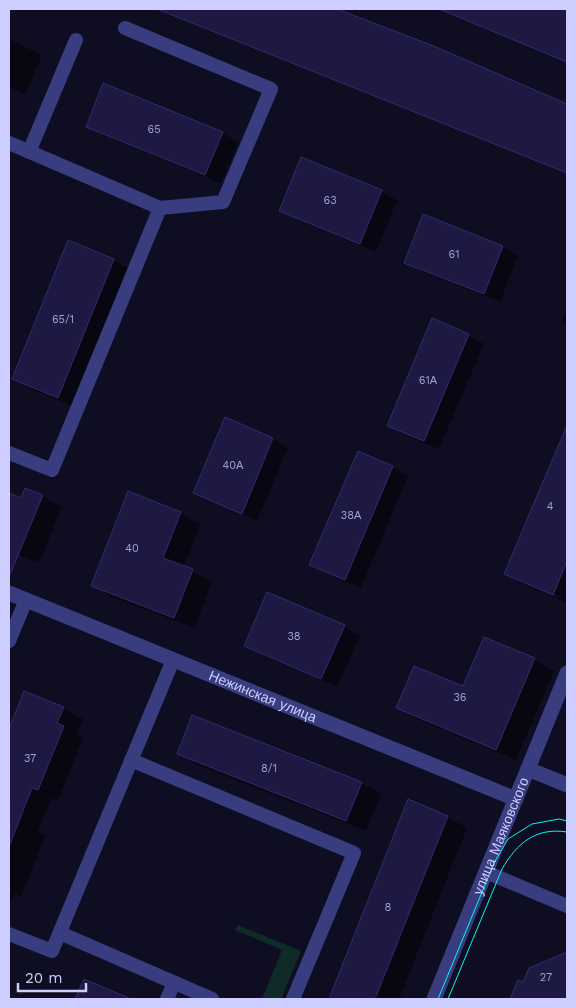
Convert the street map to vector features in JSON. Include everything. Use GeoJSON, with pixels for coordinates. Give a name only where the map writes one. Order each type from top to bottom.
{"type":"FeatureCollection","features":[{"type":"Feature","properties":{"kind":"street","name":"Нежинская улица"},"geometry":{"type":"LineString","coordinates":[[9,593],[516,799]]}},
{"type":"Feature","properties":{"kind":"street","name":"улица Маяковского"},"geometry":{"type":"LineString","coordinates":[[434,999],[567,673]]}},
{"type":"Feature","properties":{"kind":"street"},"geometry":{"type":"LineString","coordinates":[[528,768],[567,785]]}},
{"type":"Feature","properties":{"kind":"lane"},"geometry":{"type":"LineString","coordinates":[[9,143],[160,208],[223,202],[271,89],[125,28]]}},
{"type":"Feature","properties":{"kind":"lane"},"geometry":{"type":"LineString","coordinates":[[29,152],[76,40]]}},
{"type":"Feature","properties":{"kind":"lane"},"geometry":{"type":"LineString","coordinates":[[9,453],[52,470],[160,208]]}},
{"type":"Feature","properties":{"kind":"lane"},"geometry":{"type":"LineString","coordinates":[[9,641],[26,600]]}},
{"type":"Feature","properties":{"kind":"lane"},"geometry":{"type":"LineString","coordinates":[[9,934],[52,951],[172,660]]}},
{"type":"Feature","properties":{"kind":"lane"},"geometry":{"type":"LineString","coordinates":[[131,760],[354,853],[293,999]]}},
{"type":"Feature","properties":{"kind":"lane"},"geometry":{"type":"LineString","coordinates":[[486,872],[567,906]]}},
{"type":"Feature","properties":{"kind":"lane"},"geometry":{"type":"LineString","coordinates":[[60,933],[212,999]]}},
{"type":"Feature","properties":{"kind":"lane"},"geometry":{"type":"LineString","coordinates":[[167,999],[174,983]]}},
{"type":"Feature","properties":{"kind":"green space"},"geometry":{"type":"Polygon","coordinates":[[[238,925],[301,951],[281,999],[262,999],[282,950],[235,930],[238,925]]]}},
{"type":"Feature","properties":{"kind":"building"},"geometry":{"type":"Polygon","coordinates":[[[157,9],[337,9],[436,47],[567,104],[567,173],[157,9]]]}},
{"type":"Feature","properties":{"kind":"building"},"geometry":{"type":"Polygon","coordinates":[[[439,9],[567,9],[567,62],[439,9]]]}},
{"type":"Feature","properties":{"kind":"building"},"geometry":{"type":"Polygon","coordinates":[[[103,83],[223,132],[205,175],[86,127],[103,83]]]}},
{"type":"Feature","properties":{"kind":"building"},"geometry":{"type":"Polygon","coordinates":[[[301,157],[382,190],[360,244],[279,211],[301,157]]]}},
{"type":"Feature","properties":{"kind":"building"},"geometry":{"type":"Polygon","coordinates":[[[423,214],[503,246],[484,294],[404,263],[423,214]]]}},
{"type":"Feature","properties":{"kind":"building"},"geometry":{"type":"Polygon","coordinates":[[[68,240],[114,259],[58,398],[12,379],[68,240]]]}},
{"type":"Feature","properties":{"kind":"building"},"geometry":{"type":"Polygon","coordinates":[[[432,318],[469,334],[424,441],[387,426],[432,318]]]}},
{"type":"Feature","properties":{"kind":"building"},"geometry":{"type":"Polygon","coordinates":[[[225,417],[273,438],[242,514],[193,493],[225,417]]]}},
{"type":"Feature","properties":{"kind":"building"},"geometry":{"type":"Polygon","coordinates":[[[567,425],[567,561],[553,595],[504,574],[567,425]]]}},
{"type":"Feature","properties":{"kind":"building"},"geometry":{"type":"Polygon","coordinates":[[[358,451],[393,466],[345,580],[309,565],[358,451]]]}},
{"type":"Feature","properties":{"kind":"building"},"geometry":{"type":"Polygon","coordinates":[[[25,488],[43,495],[9,577],[9,493],[21,498],[25,488]]]}},
{"type":"Feature","properties":{"kind":"building"},"geometry":{"type":"Polygon","coordinates":[[[128,491],[181,512],[163,558],[193,569],[174,618],[91,586],[128,491]]]}},
{"type":"Feature","properties":{"kind":"building"},"geometry":{"type":"Polygon","coordinates":[[[267,592],[345,625],[321,679],[244,646],[267,592]]]}},
{"type":"Feature","properties":{"kind":"building"},"geometry":{"type":"Polygon","coordinates":[[[484,637],[535,658],[496,750],[396,708],[414,666],[463,686],[484,637]]]}},
{"type":"Feature","properties":{"kind":"building"},"geometry":{"type":"Polygon","coordinates":[[[24,691],[64,707],[57,723],[64,726],[38,790],[32,788],[10,844],[9,729],[24,691]]]}},
{"type":"Feature","properties":{"kind":"building"},"geometry":{"type":"Polygon","coordinates":[[[192,715],[362,782],[346,821],[177,754],[192,715]]]}},
{"type":"Feature","properties":{"kind":"building"},"geometry":{"type":"Polygon","coordinates":[[[408,799],[448,816],[375,999],[329,999],[408,799]]]}},
{"type":"Feature","properties":{"kind":"building"},"geometry":{"type":"Polygon","coordinates":[[[567,952],[567,999],[510,999],[518,980],[523,982],[529,968],[567,952]]]}},
{"type":"Feature","properties":{"kind":"building"},"geometry":{"type":"Polygon","coordinates":[[[84,979],[131,999],[75,999],[84,979]]]}},
{"type":"Feature","properties":{"kind":"tram line"},"geometry":{"type":"LineString","coordinates":[[438,999],[494,863],[508,839],[532,824],[559,819],[567,821]]}},
{"type":"Feature","properties":{"kind":"tram line"},"geometry":{"type":"LineString","coordinates":[[448,999],[502,869],[508,860],[528,839],[546,832],[567,832]]}}]}
